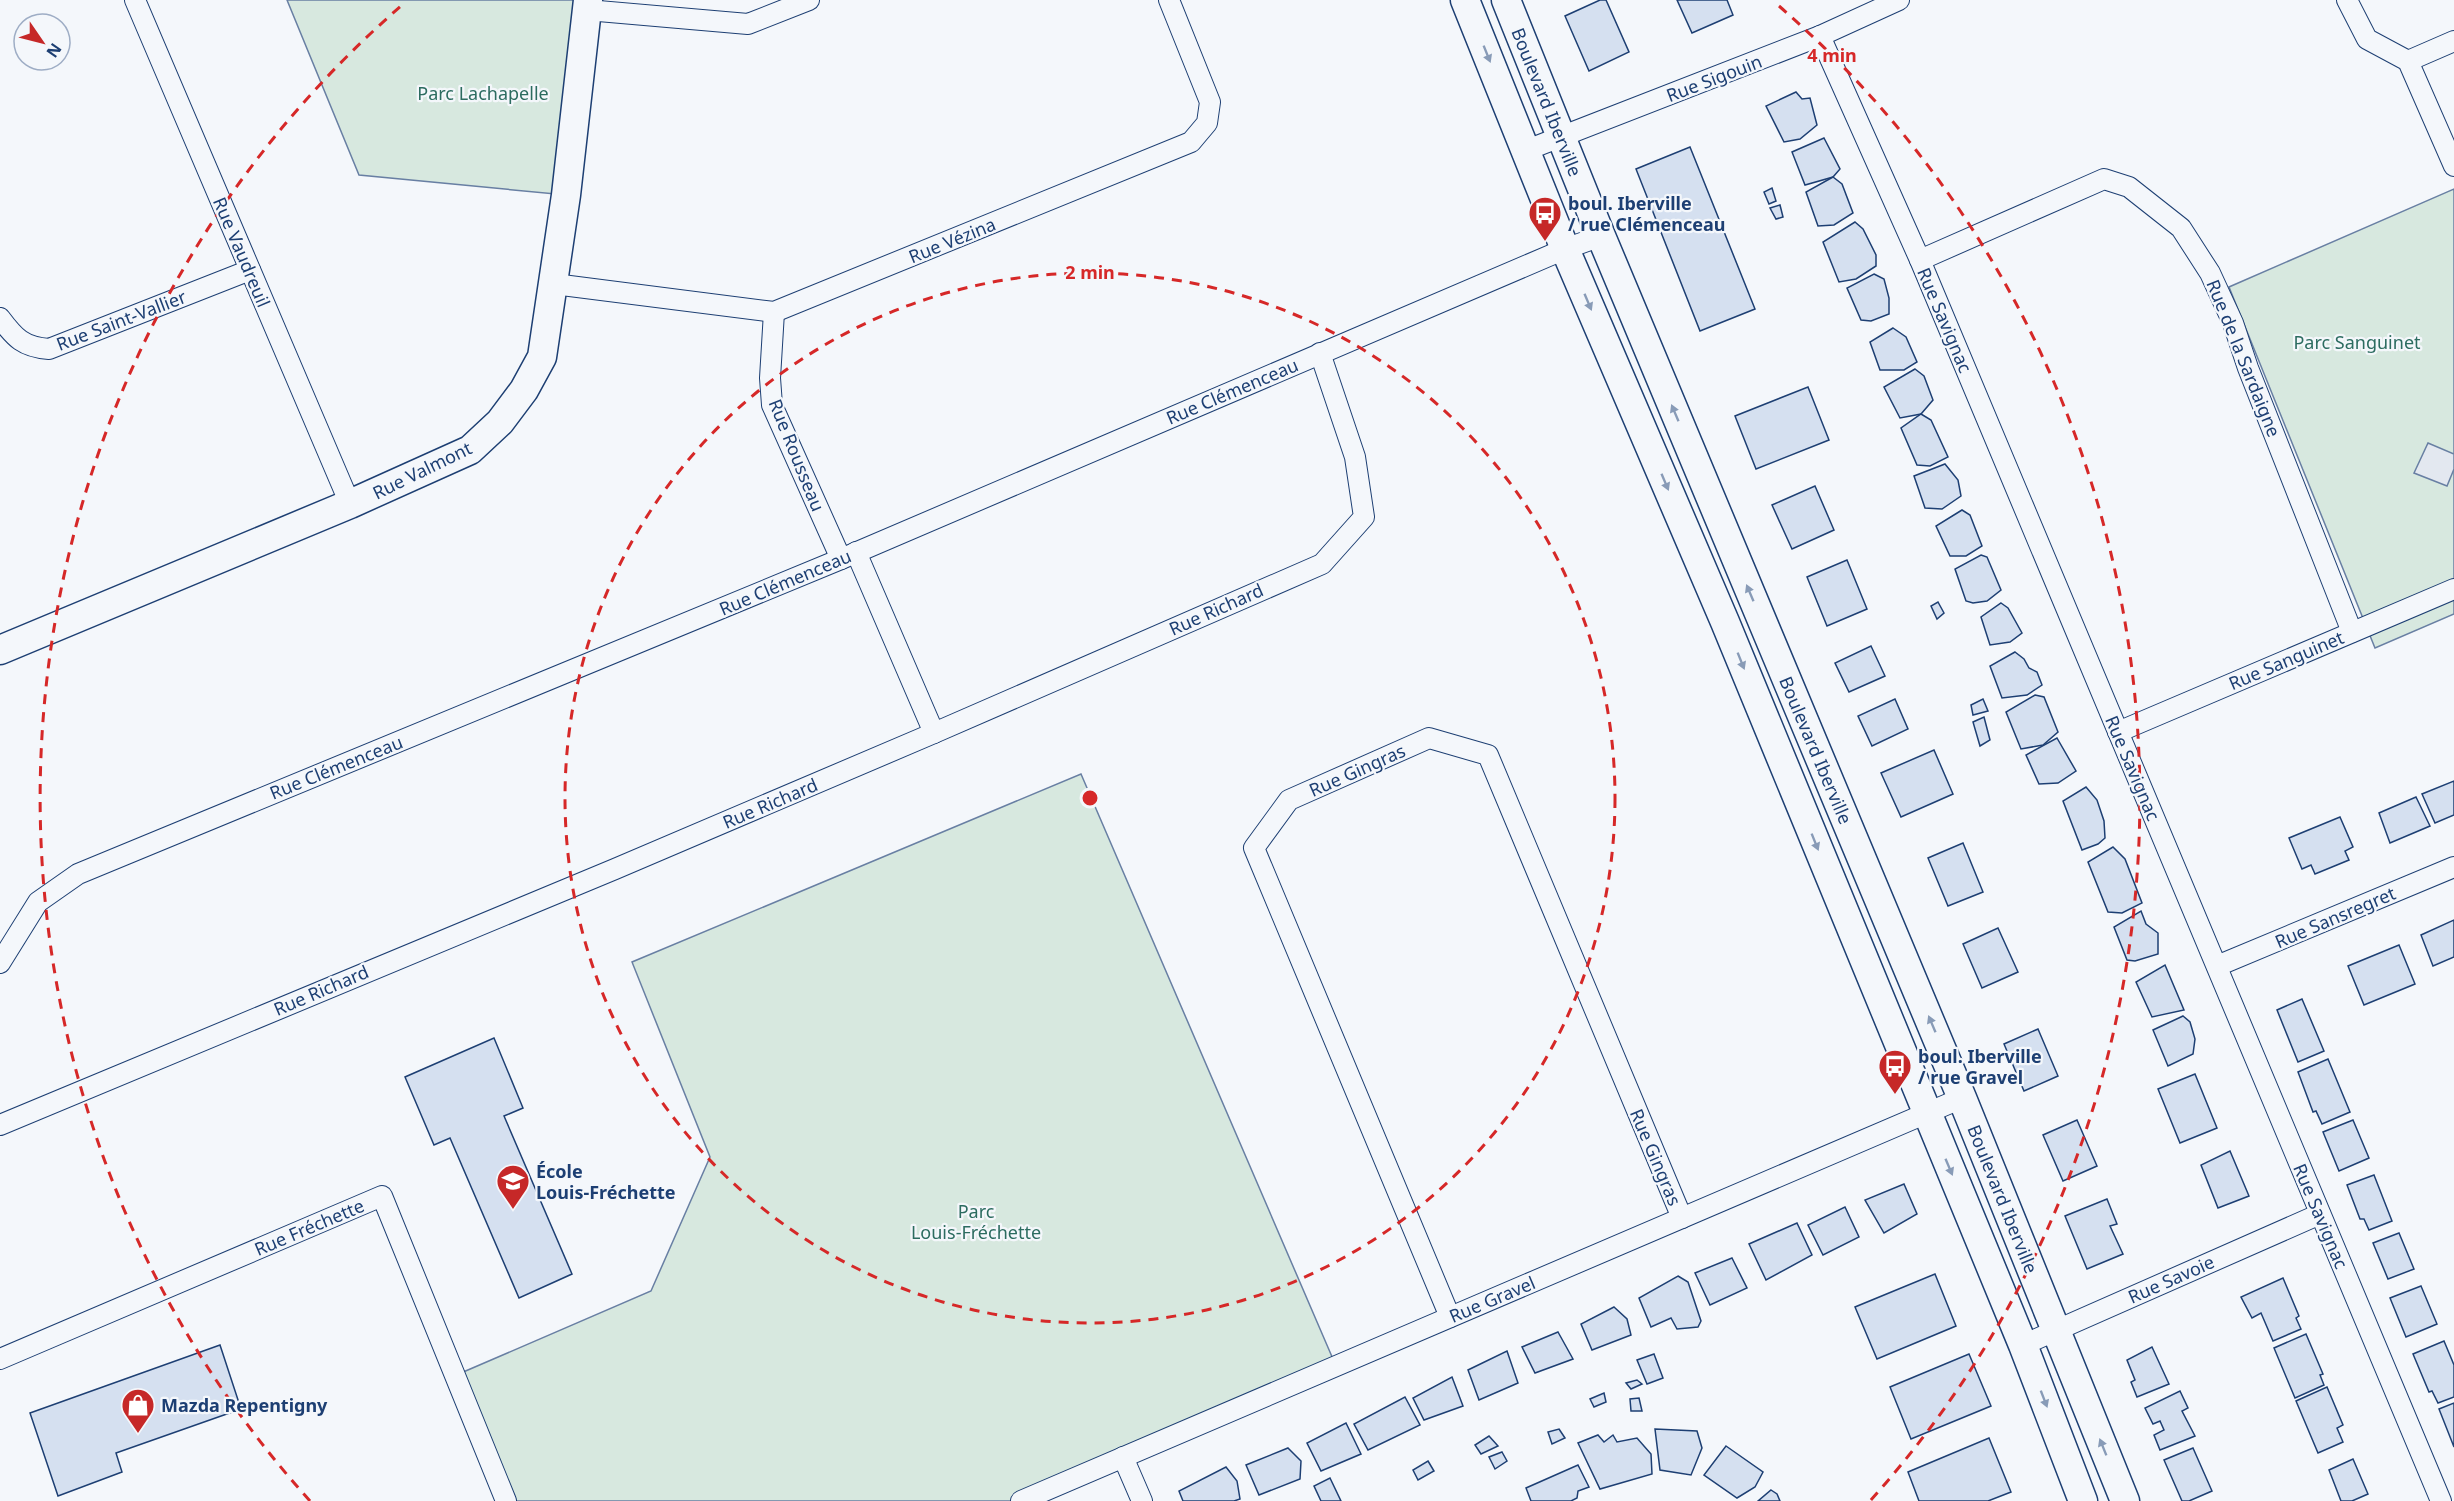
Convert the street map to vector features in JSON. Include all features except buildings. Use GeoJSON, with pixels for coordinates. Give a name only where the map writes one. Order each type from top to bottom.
{"type":"FeatureCollection","features":[{"type":"Feature","properties":{"kind":"street","name":"Rue Vaudreuil"},"geometry":{"type":"LineString","coordinates":[[135,0],[350,504]]}},
{"type":"Feature","properties":{"kind":"street"},"geometry":{"type":"LineString","coordinates":[[588,5],[748,24],[809,0]]}},
{"type":"Feature","properties":{"kind":"street","name":"Rue Vézina"},"geometry":{"type":"LineString","coordinates":[[554,284],[774,312],[1191,142],[1207,123],[1210,102],[1169,0]]}},
{"type":"Feature","properties":{"kind":"street","name":"Boulevard Iberville"},"geometry":{"type":"LineString","coordinates":[[1465,0],[1565,249],[1725,622],[2023,1345],[2083,1501]]}},
{"type":"Feature","properties":{"kind":"street","name":"Boulevard Iberville"},"geometry":{"type":"LineString","coordinates":[[1506,0],[1600,236],[1962,1098],[2125,1501]]}},
{"type":"Feature","properties":{"kind":"street","name":"Rue Sigouin"},"geometry":{"type":"LineString","coordinates":[[1527,150],[1820,36],[1899,0]]}},
{"type":"Feature","properties":{"kind":"street"},"geometry":{"type":"LineString","coordinates":[[2347,0],[2367,39],[2408,61],[2454,166]]}},
{"type":"Feature","properties":{"kind":"street","name":"Rue Valmont"},"geometry":{"type":"LineString","coordinates":[[0,650],[350,504],[470,450],[500,422],[524,390],[542,357],[554,284],[588,5]]}},
{"type":"Feature","properties":{"kind":"street","name":"Rue Savignac"},"geometry":{"type":"LineString","coordinates":[[1820,36],[1920,260],[2441,1501]]}},
{"type":"Feature","properties":{"kind":"street"},"geometry":{"type":"LineString","coordinates":[[2408,61],[2454,41]]}},
{"type":"Feature","properties":{"kind":"street","name":"Rue de la Sardaigne"},"geometry":{"type":"LineString","coordinates":[[1920,260],[2104,179],[2129,187],[2181,228],[2210,273],[2233,323],[2248,368],[2352,632]]}},
{"type":"Feature","properties":{"kind":"street","name":"Rue Clémenceau"},"geometry":{"type":"LineString","coordinates":[[0,963],[38,902],[78,874],[849,556],[1320,353],[1600,236]]}},
{"type":"Feature","properties":{"kind":"street","name":"Rue Saint-Vallier"},"geometry":{"type":"LineString","coordinates":[[0,318],[12,335],[31,347],[49,349],[250,270]]}},
{"type":"Feature","properties":{"kind":"street","name":"Rue Rousseau"},"geometry":{"type":"LineString","coordinates":[[774,312],[770,378],[772,405],[849,556],[934,734]]}},
{"type":"Feature","properties":{"kind":"street","name":"Rue Richard"},"geometry":{"type":"LineString","coordinates":[[0,1125],[934,734],[1322,564],[1364,517],[1355,457],[1320,353]]}},
{"type":"Feature","properties":{"kind":"street","name":"Rue Sanguinet"},"geometry":{"type":"LineString","coordinates":[[2118,732],[2454,589]]}},
{"type":"Feature","properties":{"kind":"street","name":"Rue Gingras"},"geometry":{"type":"LineString","coordinates":[[1450,1317],[1254,848],[1289,800],[1430,738],[1488,755],[1682,1218]]}},
{"type":"Feature","properties":{"kind":"street","name":"Rue Sansregret"},"geometry":{"type":"LineString","coordinates":[[2217,966],[2454,867]]}},
{"type":"Feature","properties":{"kind":"street","name":"Rue Gravel"},"geometry":{"type":"LineString","coordinates":[[1021,1501],[1962,1098]]}},
{"type":"Feature","properties":{"kind":"street","name":"Rue Fréchette"},"geometry":{"type":"LineString","coordinates":[[0,1359],[382,1196],[507,1501]]}},
{"type":"Feature","properties":{"kind":"street","name":"Rue Savoie"},"geometry":{"type":"LineString","coordinates":[[2023,1345],[2320,1214]]}},
{"type":"Feature","properties":{"kind":"street"},"geometry":{"type":"LineString","coordinates":[[1123,1457],[1142,1501]]}},
{"type":"Feature","properties":{"kind":"street"},"geometry":{"type":"LineString","coordinates":[[2441,1501],[2454,1496]]}},
{"type":"Feature","properties":{"kind":"green space","name":"Parc Lachapelle"},"geometry":{"type":"Polygon","coordinates":[[[287,0],[588,0],[566,195],[359,175],[287,0]]]}},
{"type":"Feature","properties":{"kind":"green space","name":"Parc Sanguinet"},"geometry":{"type":"Polygon","coordinates":[[[2454,189],[2454,614],[2375,648],[2229,287],[2454,189]]]}},
{"type":"Feature","properties":{"kind":"green space","name":"Parc Louis-Fréchette"},"geometry":{"type":"Polygon","coordinates":[[[1081,774],[1336,1366],[1021,1501],[505,1501],[454,1376],[651,1291],[710,1157],[632,962],[1081,774]]]}},
{"type":"Feature","properties":{"kind":"shaded area"},"geometry":{"type":"Polygon","coordinates":[[[2428,443],[2454,454],[2454,469],[2447,486],[2414,473],[2428,443]]]}},
{"type":"Feature","properties":{"kind":"place","name":"boul. Iberville / rue Clémenceau"},"geometry":{"type":"Point","coordinates":[1545,242]}},
{"type":"Feature","properties":{"kind":"place","name":"boul. Iberville / rue Gravel"},"geometry":{"type":"Point","coordinates":[1895,1095]}},
{"type":"Feature","properties":{"kind":"place","name":"École Louis-Fréchette"},"geometry":{"type":"Point","coordinates":[513,1210]}},
{"type":"Feature","properties":{"kind":"place","name":"Mazda Repentigny"},"geometry":{"type":"Point","coordinates":[138,1434]}}]}
